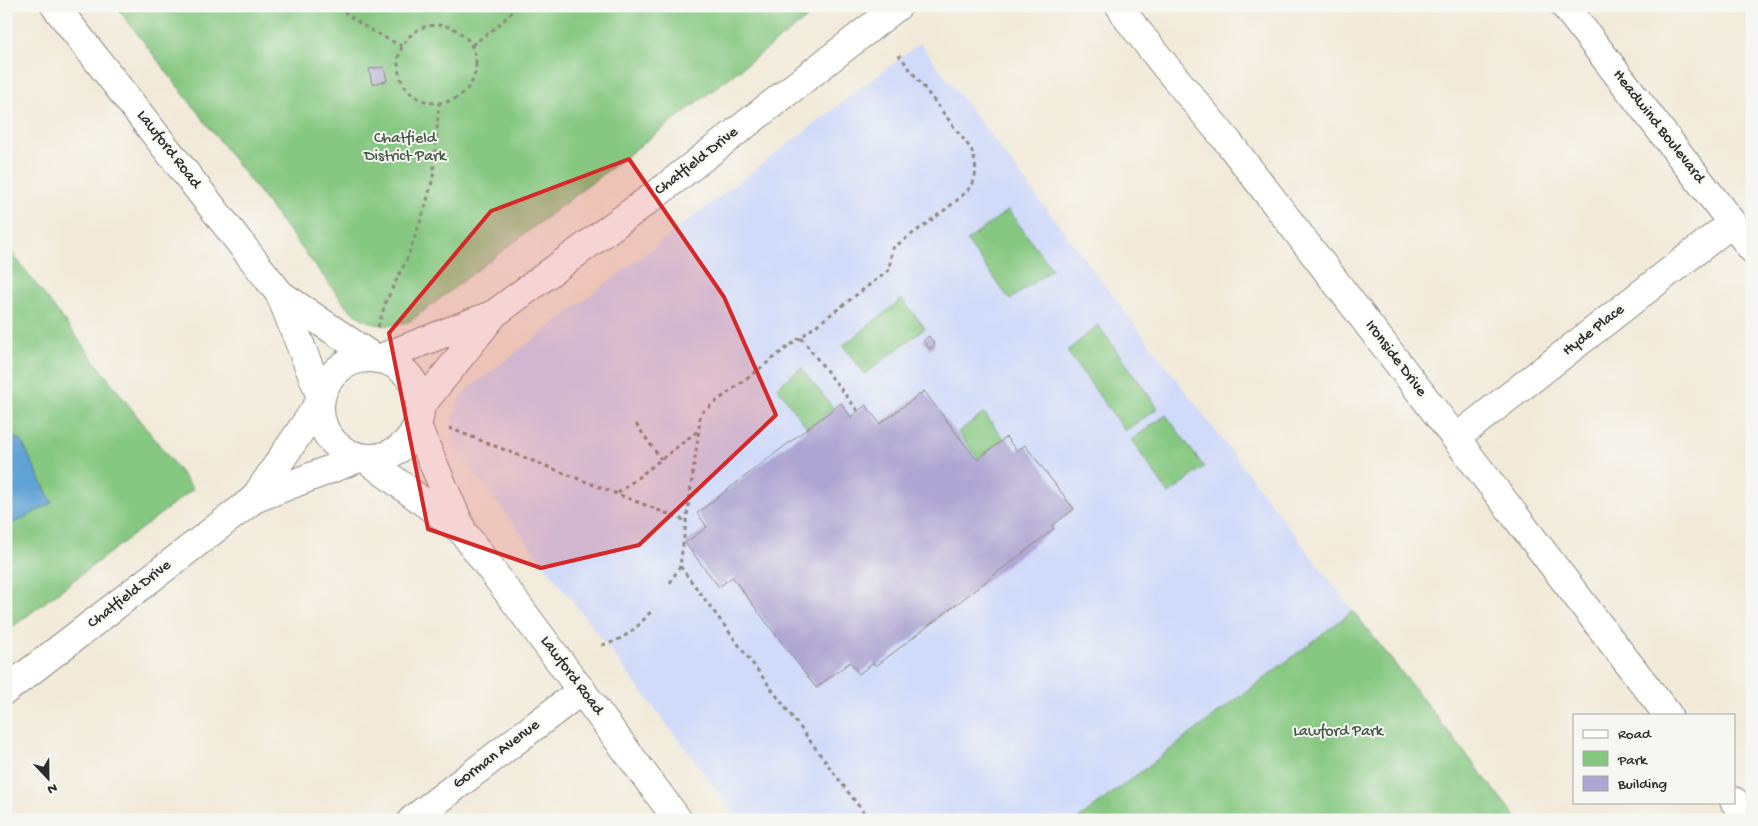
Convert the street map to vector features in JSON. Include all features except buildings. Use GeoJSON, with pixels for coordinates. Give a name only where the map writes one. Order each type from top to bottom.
{"type":"FeatureCollection","features":[{"type":"Feature","properties":{"kind":"street","name":"Lawford Road"},"geometry":{"type":"LineString","coordinates":[[55,6],[280,294],[321,399]]}},
{"type":"Feature","properties":{"kind":"street","name":"Chatfield Drive"},"geometry":{"type":"LineString","coordinates":[[377,359],[494,314],[659,192],[898,6]]}},
{"type":"Feature","properties":{"kind":"street","name":"Ironside Drive"},"geometry":{"type":"LineString","coordinates":[[1120,6],[1166,68],[1229,143],[1667,714]]}},
{"type":"Feature","properties":{"kind":"street","name":"Headwind Boulevard"},"geometry":{"type":"LineString","coordinates":[[1565,6],[1752,249]]}},
{"type":"Feature","properties":{"kind":"street","name":"Hyde Place"},"geometry":{"type":"LineString","coordinates":[[1456,438],[1732,223]]}},
{"type":"Feature","properties":{"kind":"street","name":"Lawford Road"},"geometry":{"type":"LineString","coordinates":[[280,294],[377,359]]}},
{"type":"Feature","properties":{"kind":"street","name":"Chatfield Drive"},"geometry":{"type":"LineString","coordinates":[[419,417],[494,314]]}},
{"type":"Feature","properties":{"kind":"street"},"geometry":{"type":"LineString","coordinates":[[377,359],[392,364],[406,374],[417,390],[419,417],[408,441],[400,449],[383,457],[362,458],[343,450],[330,438],[322,423],[321,399],[330,378],[342,367],[358,360],[377,359]]}},
{"type":"Feature","properties":{"kind":"street","name":"Chatfield Drive"},"geometry":{"type":"LineString","coordinates":[[254,499],[321,399]]}},
{"type":"Feature","properties":{"kind":"street","name":"Lawford Road"},"geometry":{"type":"LineString","coordinates":[[419,417],[464,532],[678,820]]}},
{"type":"Feature","properties":{"kind":"street","name":"Lawford Road"},"geometry":{"type":"LineString","coordinates":[[362,458],[464,532]]}},
{"type":"Feature","properties":{"kind":"street","name":"Chatfield Drive"},"geometry":{"type":"LineString","coordinates":[[6,690],[254,499],[362,458]]}},
{"type":"Feature","properties":{"kind":"street","name":"Gorman Avenue"},"geometry":{"type":"LineString","coordinates":[[412,820],[582,690]]}},
{"type":"Feature","properties":{"kind":"street"},"geometry":{"type":"LineString","coordinates":[[1736,804],[1748,820]]}},
{"type":"Feature","properties":{"kind":"path"},"geometry":{"type":"LineString","coordinates":[[338,6],[348,16],[367,29],[402,46]]}},
{"type":"Feature","properties":{"kind":"path"},"geometry":{"type":"LineString","coordinates":[[472,45],[498,26],[518,6]]}},
{"type":"Feature","properties":{"kind":"path"},"geometry":{"type":"LineString","coordinates":[[437,24],[457,30],[466,36],[476,56],[477,67],[469,88],[461,96],[450,101],[439,103],[417,98],[401,80],[398,69],[398,57],[402,46],[408,37],[426,26],[437,24]]}},
{"type":"Feature","properties":{"kind":"path"},"geometry":{"type":"LineString","coordinates":[[670,583],[680,566],[700,414],[889,270],[892,249],[961,196],[973,183],[976,164],[972,149],[899,55]]}},
{"type":"Feature","properties":{"kind":"path"},"geometry":{"type":"LineString","coordinates":[[378,328],[386,301],[407,259],[426,208],[433,178],[439,103]]}},
{"type":"Feature","properties":{"kind":"path"},"geometry":{"type":"LineString","coordinates":[[801,338],[858,411]]}},
{"type":"Feature","properties":{"kind":"path"},"geometry":{"type":"LineString","coordinates":[[636,424],[661,460]]}},
{"type":"Feature","properties":{"kind":"path"},"geometry":{"type":"LineString","coordinates":[[449,428],[686,521]]}},
{"type":"Feature","properties":{"kind":"path"},"geometry":{"type":"LineString","coordinates":[[618,493],[699,429]]}},
{"type":"Feature","properties":{"kind":"path"},"geometry":{"type":"LineString","coordinates":[[680,566],[869,820]]}},
{"type":"Feature","properties":{"kind":"path"},"geometry":{"type":"LineString","coordinates":[[602,645],[616,642],[640,625],[653,609]]}},
{"type":"Feature","properties":{"kind":"highlighted area"},"geometry":{"type":"Polygon","coordinates":[[[629,159],[724,297],[776,415],[639,545],[541,568],[428,529],[389,333],[491,211],[629,159]]]}},
{"type":"Feature","properties":{"kind":"shaded area"},"geometry":{"type":"Polygon","coordinates":[[[920,43],[1353,611],[1077,820],[740,820],[456,449],[453,439],[455,410],[467,390],[920,43]]]}},
{"type":"Feature","properties":{"kind":"green space","name":"Chatfield District Park"},"geometry":{"type":"Polygon","coordinates":[[[116,6],[823,6],[412,320],[394,325],[386,325],[370,322],[347,307],[116,6]]]}},
{"type":"Feature","properties":{"kind":"green space"},"geometry":{"type":"Polygon","coordinates":[[[1008,210],[1052,269],[1010,300],[967,241],[1008,210]]]}},
{"type":"Feature","properties":{"kind":"green space"},"geometry":{"type":"Polygon","coordinates":[[[6,245],[193,489],[6,632],[6,245]]]}},
{"type":"Feature","properties":{"kind":"green space"},"geometry":{"type":"Polygon","coordinates":[[[902,299],[925,328],[865,374],[843,346],[902,299]]]}},
{"type":"Feature","properties":{"kind":"green space"},"geometry":{"type":"Polygon","coordinates":[[[1098,325],[1158,408],[1125,431],[1067,351],[1098,325]]]}},
{"type":"Feature","properties":{"kind":"green space"},"geometry":{"type":"Polygon","coordinates":[[[801,368],[834,409],[808,429],[777,387],[801,368]]]}},
{"type":"Feature","properties":{"kind":"green space"},"geometry":{"type":"Polygon","coordinates":[[[984,413],[1004,439],[978,459],[958,432],[984,413]]]}},
{"type":"Feature","properties":{"kind":"green space"},"geometry":{"type":"Polygon","coordinates":[[[1166,415],[1204,467],[1169,494],[1131,440],[1166,415]]]}},
{"type":"Feature","properties":{"kind":"green space","name":"Lawford Park"},"geometry":{"type":"Polygon","coordinates":[[[1353,611],[1518,820],[1077,820],[1353,611]]]}},
{"type":"Feature","properties":{"kind":"water"},"geometry":{"type":"Polygon","coordinates":[[[6,435],[21,440],[52,503],[6,527],[6,435]]]}}]}
